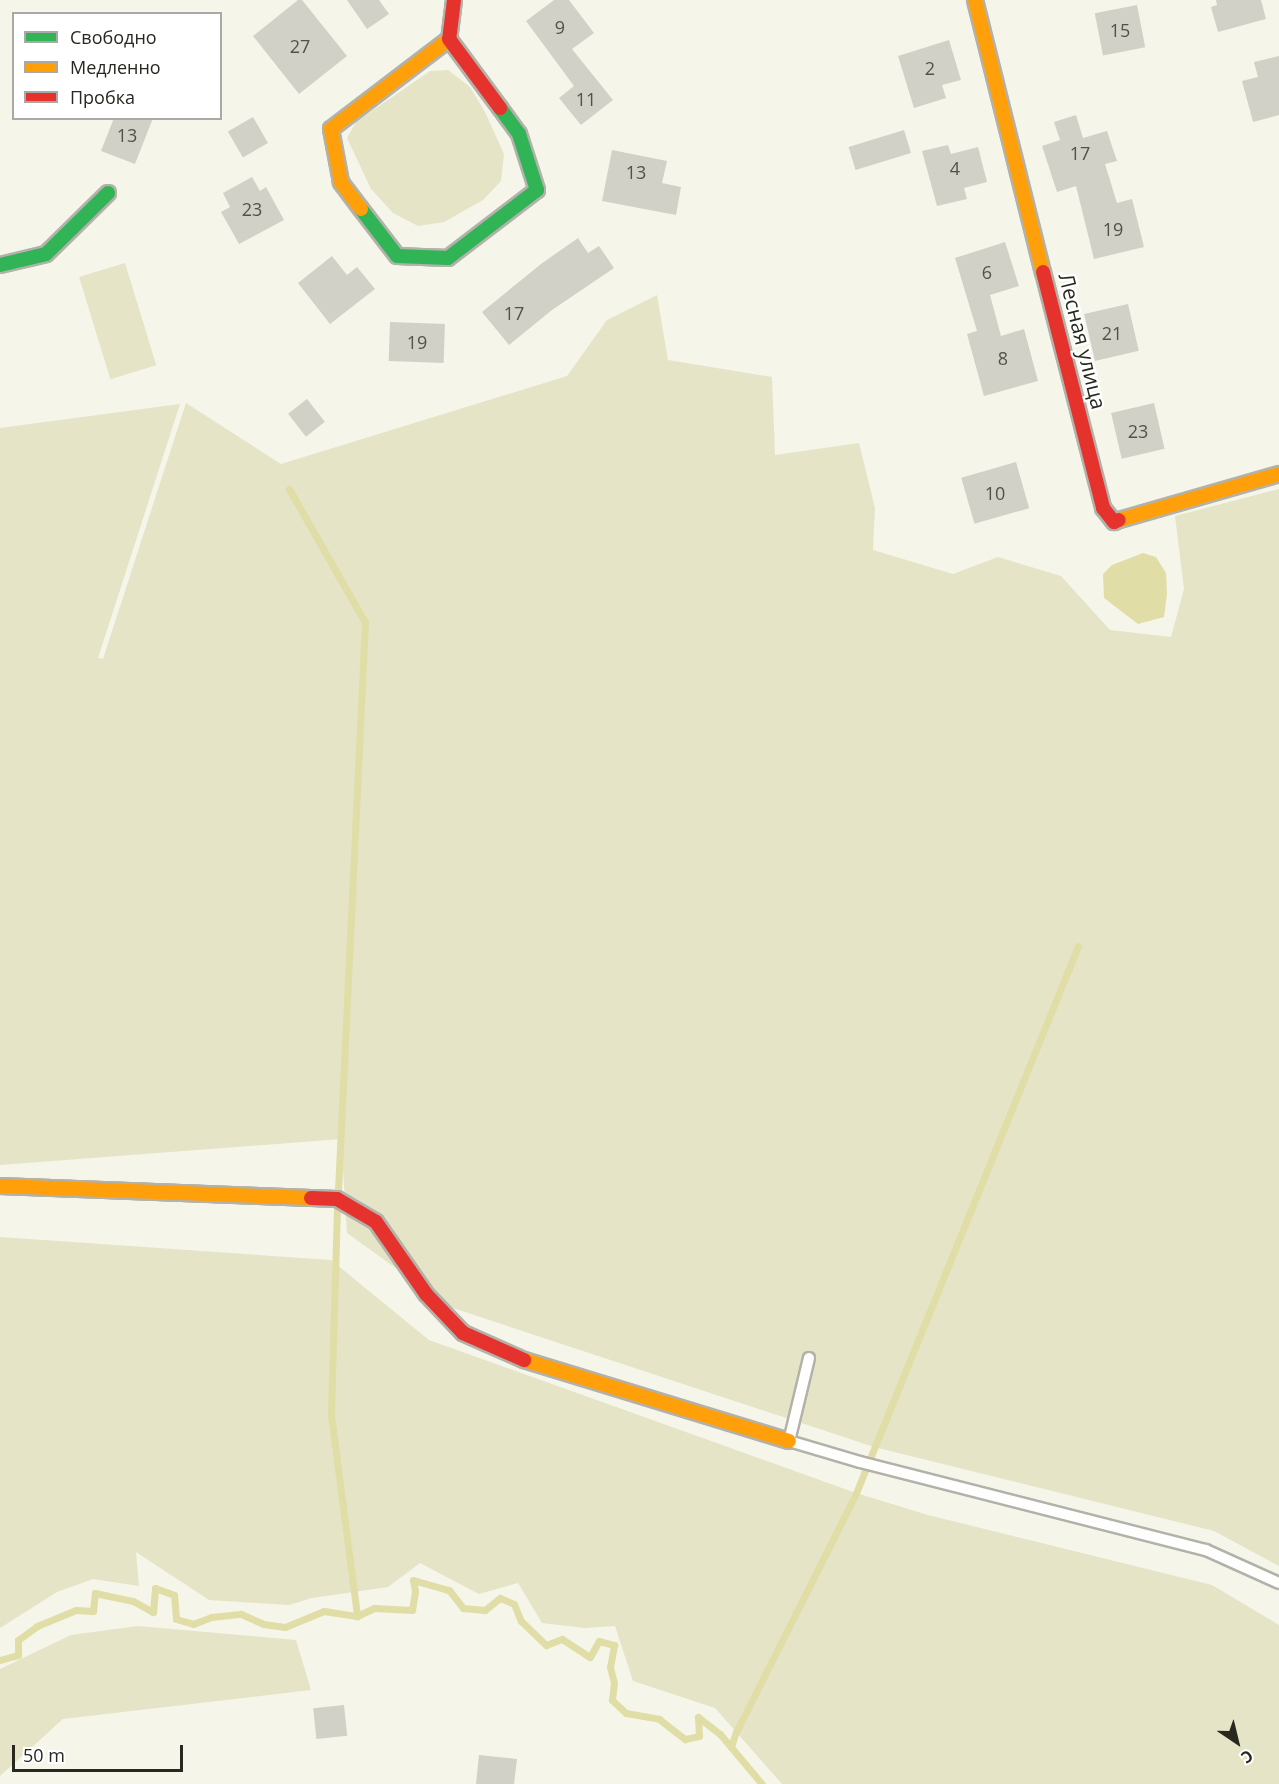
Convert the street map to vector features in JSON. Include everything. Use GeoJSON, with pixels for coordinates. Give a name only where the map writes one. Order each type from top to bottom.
{"type":"FeatureCollection","features":[{"type":"Feature","properties":{"kind":"street"},"geometry":{"type":"LineString","coordinates":[[449,39],[331,129],[341,182],[397,256],[448,258],[537,190],[519,134],[449,39],[454,0]]}},
{"type":"Feature","properties":{"kind":"street","name":"Лесная улица"},"geometry":{"type":"LineString","coordinates":[[975,0],[1103,508],[1114,522],[1279,474]]}},
{"type":"Feature","properties":{"kind":"street"},"geometry":{"type":"LineString","coordinates":[[0,265],[46,254],[108,193]]}},
{"type":"Feature","properties":{"kind":"street"},"geometry":{"type":"LineString","coordinates":[[0,1186],[338,1199],[376,1222],[426,1294],[463,1333],[523,1360],[789,1441]]}},
{"type":"Feature","properties":{"kind":"lane"},"geometry":{"type":"LineString","coordinates":[[808,1358],[789,1441],[860,1462],[1206,1550],[1279,1583]]}},
{"type":"Feature","properties":{"kind":"green space"},"geometry":{"type":"Polygon","coordinates":[[[448,70],[470,87],[485,112],[504,154],[501,181],[483,200],[444,222],[418,226],[393,213],[371,189],[347,138],[356,122],[430,71],[448,70]]]}},
{"type":"Feature","properties":{"kind":"green space"},"geometry":{"type":"Polygon","coordinates":[[[125,263],[156,365],[110,379],[79,277],[125,263]]]}},
{"type":"Feature","properties":{"kind":"green space"},"geometry":{"type":"Polygon","coordinates":[[[657,295],[668,360],[772,377],[775,455],[859,443],[875,508],[873,550],[953,574],[998,557],[1061,576],[1110,630],[1171,637],[1184,589],[1175,516],[1279,489],[1279,1566],[1214,1531],[874,1447],[450,1307],[347,1233],[341,1139],[0,1165],[0,428],[180,404],[98,658],[103,659],[186,403],[281,464],[567,376],[607,320],[657,295]]]}},
{"type":"Feature","properties":{"kind":"green space"},"geometry":{"type":"Polygon","coordinates":[[[0,1237],[331,1260],[429,1340],[856,1493],[928,1515],[1212,1585],[1279,1625],[1279,1784],[782,1784],[715,1708],[633,1681],[615,1626],[585,1628],[542,1623],[518,1583],[479,1594],[420,1563],[388,1587],[312,1598],[289,1605],[209,1600],[136,1552],[139,1586],[93,1579],[57,1592],[0,1628],[0,1237]]]}},
{"type":"Feature","properties":{"kind":"green space"},"geometry":{"type":"Polygon","coordinates":[[[138,1626],[296,1640],[311,1690],[63,1719],[0,1776],[0,1669],[71,1635],[138,1626]]]}},
{"type":"Feature","properties":{"kind":"shaded area"},"geometry":{"type":"Polygon","coordinates":[[[1143,553],[1156,557],[1166,573],[1167,594],[1164,617],[1138,624],[1104,598],[1103,574],[1112,565],[1143,553]]]}},
{"type":"Feature","properties":{"kind":"building"},"geometry":{"type":"Polygon","coordinates":[[[298,0],[302,0],[347,56],[299,94],[253,36],[298,0]]]}},
{"type":"Feature","properties":{"kind":"building"},"geometry":{"type":"Polygon","coordinates":[[[347,0],[379,0],[389,14],[367,29],[347,0]]]}},
{"type":"Feature","properties":{"kind":"building"},"geometry":{"type":"Polygon","coordinates":[[[554,0],[569,0],[594,33],[572,49],[613,100],[581,125],[559,98],[574,86],[526,21],[554,0]]]}},
{"type":"Feature","properties":{"kind":"building"},"geometry":{"type":"Polygon","coordinates":[[[1216,0],[1261,0],[1266,19],[1218,32],[1211,7],[1217,5],[1216,0]]]}},
{"type":"Feature","properties":{"kind":"building"},"geometry":{"type":"Polygon","coordinates":[[[1137,5],[1145,47],[1103,55],[1095,13],[1137,5]]]}},
{"type":"Feature","properties":{"kind":"building"},"geometry":{"type":"Polygon","coordinates":[[[949,40],[961,80],[942,85],[946,98],[914,108],[898,56],[949,40]]]}},
{"type":"Feature","properties":{"kind":"building"},"geometry":{"type":"Polygon","coordinates":[[[1279,56],[1279,115],[1253,122],[1242,81],[1258,77],[1254,62],[1279,56]]]}},
{"type":"Feature","properties":{"kind":"building"},"geometry":{"type":"Polygon","coordinates":[[[1076,115],[1083,138],[1107,131],[1117,161],[1105,164],[1117,203],[1132,199],[1144,247],[1094,259],[1076,186],[1057,192],[1042,146],[1060,140],[1054,122],[1076,115]]]}},
{"type":"Feature","properties":{"kind":"building"},"geometry":{"type":"Polygon","coordinates":[[[253,117],[268,143],[243,157],[228,132],[253,117]]]}},
{"type":"Feature","properties":{"kind":"building"},"geometry":{"type":"Polygon","coordinates":[[[113,120],[152,120],[135,164],[101,151],[113,120]]]}},
{"type":"Feature","properties":{"kind":"building"},"geometry":{"type":"Polygon","coordinates":[[[904,130],[911,153],[856,170],[849,147],[904,130]]]}},
{"type":"Feature","properties":{"kind":"building"},"geometry":{"type":"Polygon","coordinates":[[[948,145],[951,154],[978,147],[987,182],[964,188],[967,199],[937,206],[922,151],[948,145]]]}},
{"type":"Feature","properties":{"kind":"building"},"geometry":{"type":"Polygon","coordinates":[[[612,150],[667,161],[662,183],[681,187],[676,215],[602,201],[612,150]]]}},
{"type":"Feature","properties":{"kind":"building"},"geometry":{"type":"Polygon","coordinates":[[[252,177],[260,191],[266,187],[284,220],[239,244],[221,212],[230,207],[223,193],[252,177]]]}},
{"type":"Feature","properties":{"kind":"building"},"geometry":{"type":"Polygon","coordinates":[[[578,238],[588,253],[599,246],[614,268],[552,310],[509,345],[482,312],[541,264],[578,238]]]}},
{"type":"Feature","properties":{"kind":"building"},"geometry":{"type":"Polygon","coordinates":[[[1005,242],[1019,286],[990,295],[1001,336],[1024,329],[1038,381],[984,396],[967,334],[977,331],[955,258],[1005,242]]]}},
{"type":"Feature","properties":{"kind":"building"},"geometry":{"type":"Polygon","coordinates":[[[332,256],[347,275],[357,267],[375,289],[330,324],[298,283],[332,256]]]}},
{"type":"Feature","properties":{"kind":"building"},"geometry":{"type":"Polygon","coordinates":[[[1128,304],[1139,351],[1095,361],[1084,314],[1128,304]]]}},
{"type":"Feature","properties":{"kind":"building"},"geometry":{"type":"Polygon","coordinates":[[[390,322],[445,324],[444,363],[389,361],[390,322]]]}},
{"type":"Feature","properties":{"kind":"building"},"geometry":{"type":"Polygon","coordinates":[[[307,399],[325,422],[306,437],[288,414],[307,399]]]}},
{"type":"Feature","properties":{"kind":"building"},"geometry":{"type":"Polygon","coordinates":[[[1154,403],[1165,449],[1122,459],[1111,413],[1154,403]]]}},
{"type":"Feature","properties":{"kind":"building"},"geometry":{"type":"Polygon","coordinates":[[[1016,462],[1029,508],[974,524],[961,478],[1016,462]]]}},
{"type":"Feature","properties":{"kind":"building"},"geometry":{"type":"Polygon","coordinates":[[[344,1705],[347,1736],[316,1739],[313,1708],[344,1705]]]}},
{"type":"Feature","properties":{"kind":"building"},"geometry":{"type":"Polygon","coordinates":[[[479,1755],[517,1759],[514,1784],[476,1784],[479,1755]]]}},
{"type":"Feature","properties":{"kind":"waterway"},"geometry":{"type":"LineString","coordinates":[[289,489],[365,622],[338,1191]]}},
{"type":"Feature","properties":{"kind":"waterway"},"geometry":{"type":"LineString","coordinates":[[731,1747],[736,1732],[856,1493],[1078,946]]}},
{"type":"Feature","properties":{"kind":"waterway"},"geometry":{"type":"LineString","coordinates":[[337,1208],[331,1415],[357,1616]]}},
{"type":"Feature","properties":{"kind":"waterway"},"geometry":{"type":"LineString","coordinates":[[0,1660],[18,1655],[18,1640],[37,1626],[76,1610],[93,1611],[95,1593],[133,1601],[153,1612],[155,1588],[174,1595],[176,1619],[193,1624],[211,1617],[241,1614],[263,1624],[285,1627],[324,1611],[357,1616],[374,1608],[412,1610],[415,1591],[413,1580],[449,1590],[463,1608],[485,1610],[500,1598],[514,1604],[521,1621],[546,1645],[562,1639],[590,1657],[599,1641],[614,1645],[610,1667],[614,1683],[612,1700],[626,1713],[659,1719],[685,1739],[699,1736],[698,1717],[720,1734],[762,1784]]}},
{"type":"Feature","properties":{"kind":"traffic: fast"},"geometry":{"type":"LineString","coordinates":[[361,209],[397,256],[448,258],[537,190],[519,134],[500,108]]}},
{"type":"Feature","properties":{"kind":"traffic: fast"},"geometry":{"type":"LineString","coordinates":[[0,265],[46,254],[108,193]]}},
{"type":"Feature","properties":{"kind":"traffic: slow"},"geometry":{"type":"LineString","coordinates":[[975,0],[1043,272]]}},
{"type":"Feature","properties":{"kind":"traffic: slow"},"geometry":{"type":"LineString","coordinates":[[361,209],[341,182],[331,129],[449,39]]}},
{"type":"Feature","properties":{"kind":"traffic: slow"},"geometry":{"type":"LineString","coordinates":[[1119,520],[1279,474]]}},
{"type":"Feature","properties":{"kind":"traffic: slow"},"geometry":{"type":"LineString","coordinates":[[0,1186],[311,1198]]}},
{"type":"Feature","properties":{"kind":"traffic: slow"},"geometry":{"type":"LineString","coordinates":[[524,1360],[789,1441]]}},
{"type":"Feature","properties":{"kind":"traffic: jam"},"geometry":{"type":"LineString","coordinates":[[454,0],[449,39],[500,108]]}},
{"type":"Feature","properties":{"kind":"traffic: jam"},"geometry":{"type":"LineString","coordinates":[[1043,272],[1103,508],[1114,522],[1119,520]]}},
{"type":"Feature","properties":{"kind":"traffic: jam"},"geometry":{"type":"LineString","coordinates":[[311,1198],[337,1199],[376,1222],[426,1294],[463,1333],[524,1360]]}}]}
